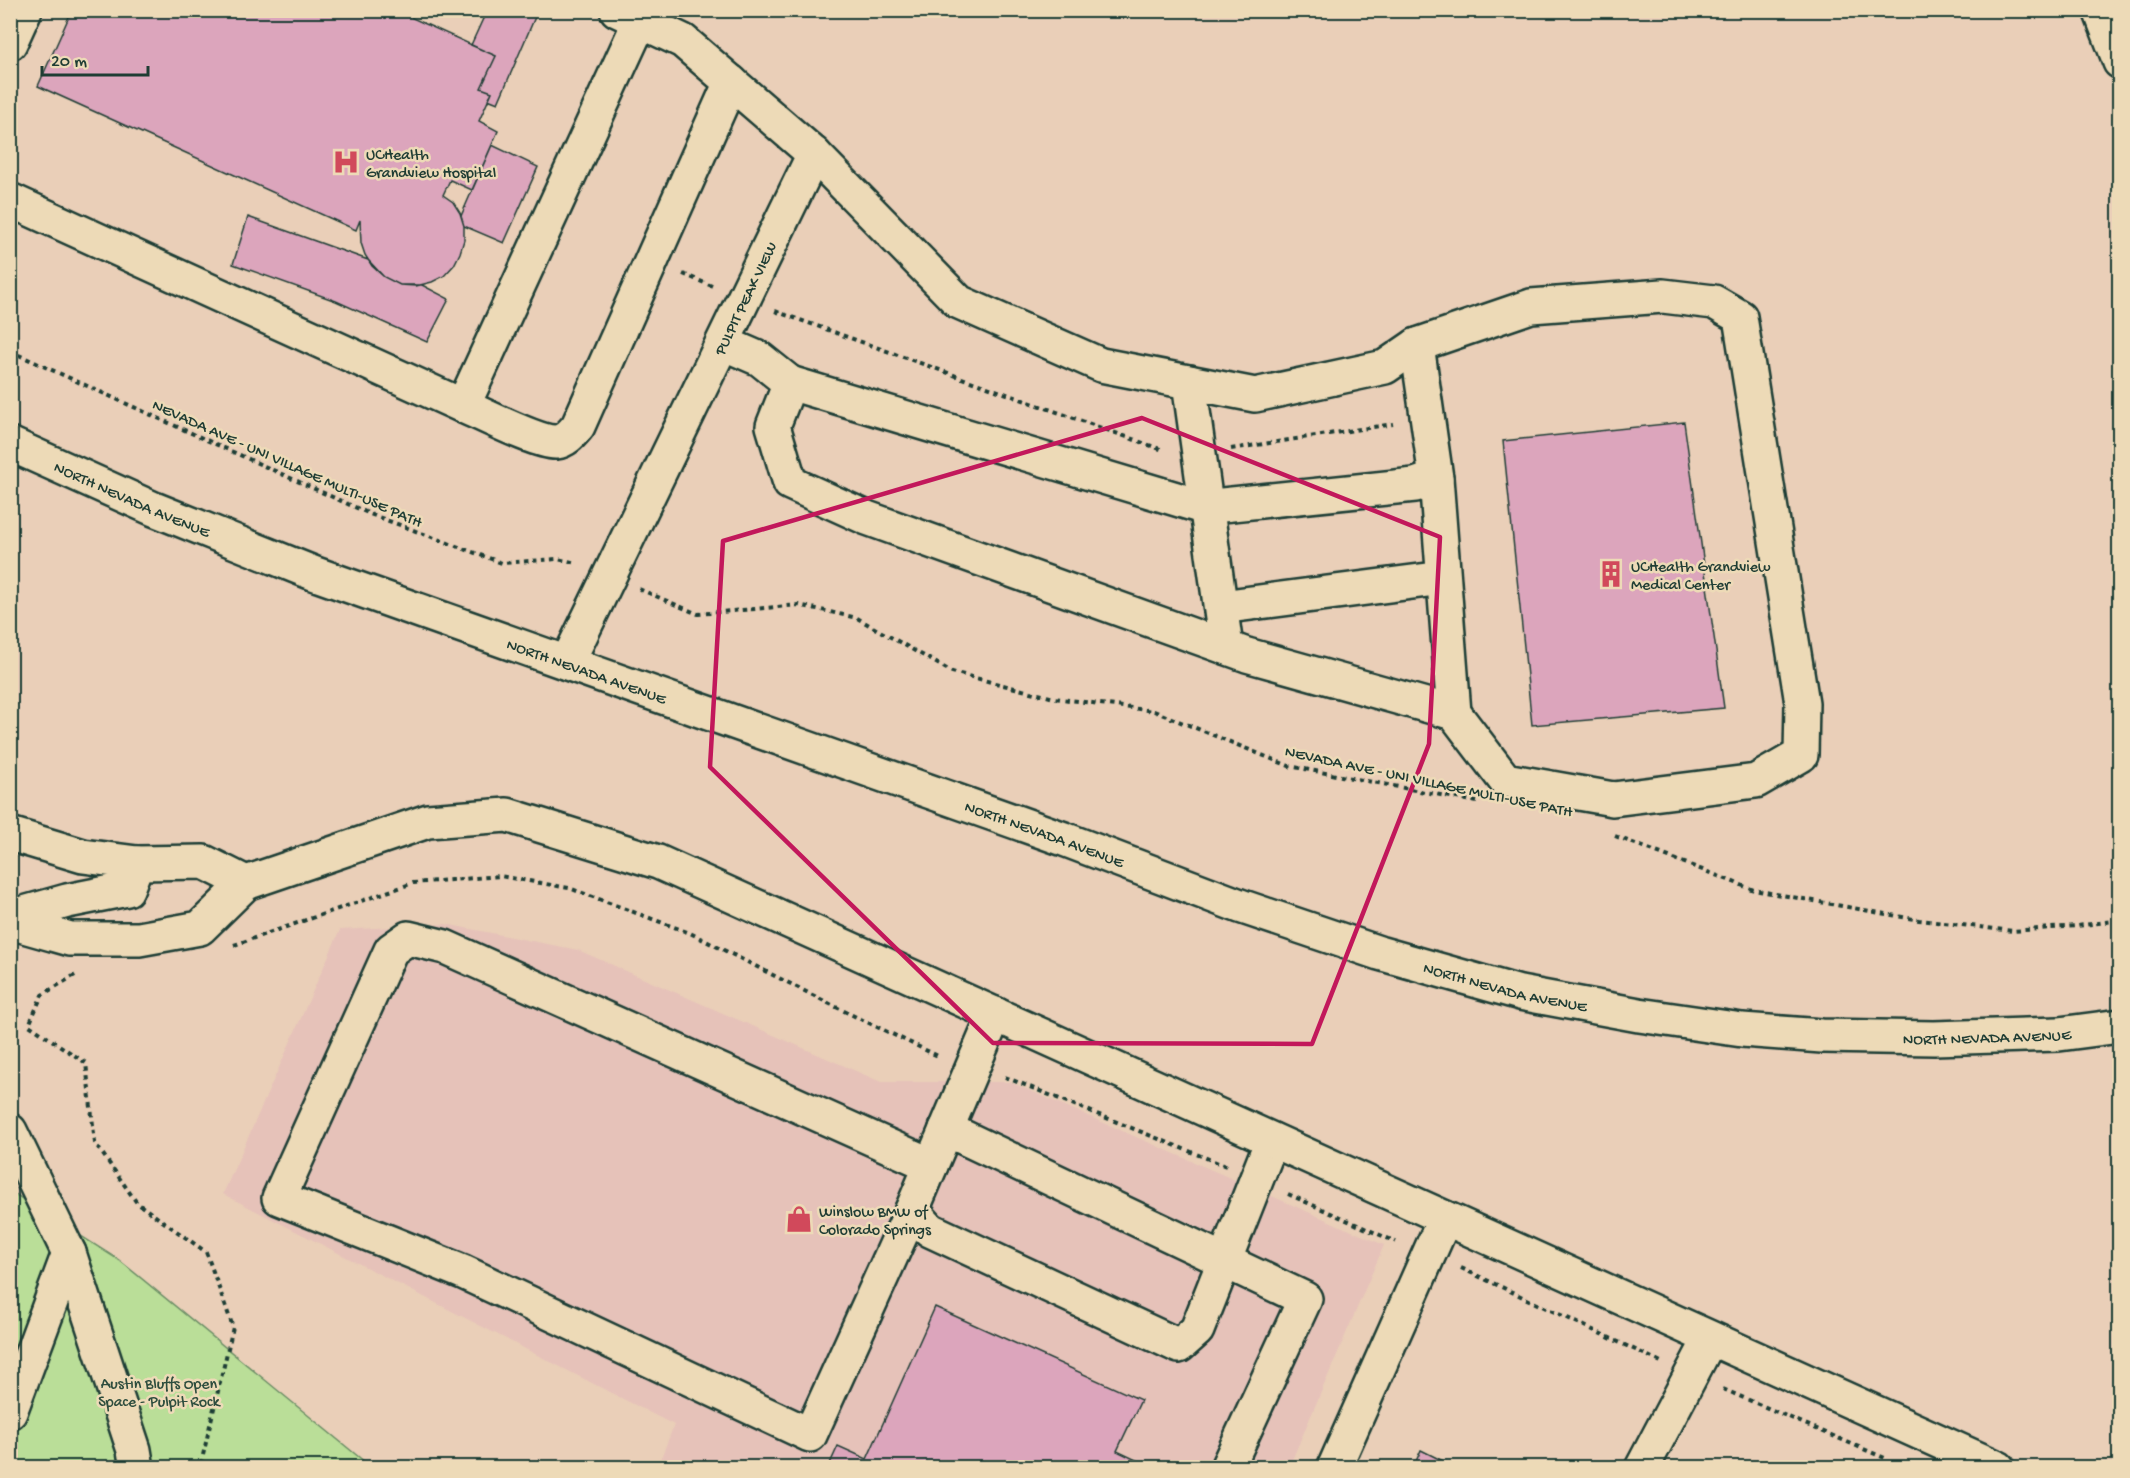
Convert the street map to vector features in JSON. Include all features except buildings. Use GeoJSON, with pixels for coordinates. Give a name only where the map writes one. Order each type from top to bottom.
{"type":"FeatureCollection","features":[{"type":"Feature","properties":{"kind":"main road"},"geometry":{"type":"LineString","coordinates":[[10,43],[26,10]]}},
{"type":"Feature","properties":{"kind":"main road"},"geometry":{"type":"LineString","coordinates":[[2100,10],[2120,63]]}},
{"type":"Feature","properties":{"kind":"main road"},"geometry":{"type":"LineString","coordinates":[[464,406],[628,16],[683,41],[814,153],[959,302],[1101,364],[1255,395],[1385,367],[1417,345],[1531,306],[1663,296],[1714,302],[1740,317],[1802,703],[1801,755],[1756,781],[1613,799],[1505,780],[1454,713],[1436,478],[1417,345]]}},
{"type":"Feature","properties":{"kind":"main road"},"geometry":{"type":"LineString","coordinates":[[10,200],[464,406],[539,439],[556,442],[567,438],[578,426],[731,82]]}},
{"type":"Feature","properties":{"kind":"main road","name":"PULPIT PEAK VIEW"},"geometry":{"type":"LineString","coordinates":[[567,663],[814,153]]}},
{"type":"Feature","properties":{"kind":"main road"},"geometry":{"type":"LineString","coordinates":[[723,343],[760,359],[790,383],[1203,507],[1415,484],[1436,478]]}},
{"type":"Feature","properties":{"kind":"main road"},"geometry":{"type":"LineString","coordinates":[[1189,382],[1226,647]]}},
{"type":"Feature","properties":{"kind":"main road"},"geometry":{"type":"LineString","coordinates":[[790,383],[773,426],[790,483],[867,518],[1226,647],[1454,713]]}},
{"type":"Feature","properties":{"kind":"main road","name":"NORTH NEVADA AVENUE"},"geometry":{"type":"LineString","coordinates":[[10,444],[154,509],[313,573],[1064,839],[1240,906],[1379,953],[1520,993],[1639,1015],[1742,1030],[1822,1036],[1934,1038],[2059,1034],[2120,1026]]}},
{"type":"Feature","properties":{"kind":"main road"},"geometry":{"type":"LineString","coordinates":[[1221,607],[1443,578]]}},
{"type":"Feature","properties":{"kind":"main road"},"geometry":{"type":"LineString","coordinates":[[10,922],[70,939],[139,939],[200,928],[246,883],[428,821],[507,815],[658,861],[1710,1339],[1998,1467]]}},
{"type":"Feature","properties":{"kind":"main road"},"geometry":{"type":"LineString","coordinates":[[10,834],[83,856],[137,863],[204,862],[246,883]]}},
{"type":"Feature","properties":{"kind":"main road"},"geometry":{"type":"LineString","coordinates":[[10,917],[127,889],[137,863]]}},
{"type":"Feature","properties":{"kind":"main road"},"geometry":{"type":"LineString","coordinates":[[931,1165],[445,947],[408,938],[390,950],[279,1198],[463,1272],[810,1435],[912,1210],[995,1014]]}},
{"type":"Feature","properties":{"kind":"main road"},"geometry":{"type":"LineString","coordinates":[[946,1130],[1305,1299],[1227,1467]]}},
{"type":"Feature","properties":{"kind":"main road"},"geometry":{"type":"LineString","coordinates":[[10,1131],[69,1253],[135,1449],[137,1467]]}},
{"type":"Feature","properties":{"kind":"main road"},"geometry":{"type":"LineString","coordinates":[[912,1210],[930,1230],[1179,1346],[1197,1330],[1272,1140]]}},
{"type":"Feature","properties":{"kind":"main road"},"geometry":{"type":"LineString","coordinates":[[1334,1467],[1445,1218]]}},
{"type":"Feature","properties":{"kind":"main road"},"geometry":{"type":"LineString","coordinates":[[10,1412],[69,1253]]}},
{"type":"Feature","properties":{"kind":"main road"},"geometry":{"type":"LineString","coordinates":[[1642,1467],[1710,1339]]}},
{"type":"Feature","properties":{"kind":"path"},"geometry":{"type":"LineString","coordinates":[[651,261],[714,287]]}},
{"type":"Feature","properties":{"kind":"path"},"geometry":{"type":"LineString","coordinates":[[774,310],[1167,452]]}},
{"type":"Feature","properties":{"kind":"path","name":"NEVADA AVE - UNI VILLAGE MULTI-USE PATH"},"geometry":{"type":"LineString","coordinates":[[10,351],[370,514],[502,563],[557,559],[590,566],[698,614],[799,605],[857,618],[952,672],[1054,698],[1154,711],[1289,766],[1483,803]]}},
{"type":"Feature","properties":{"kind":"path"},"geometry":{"type":"LineString","coordinates":[[1226,450],[1402,422]]}},
{"type":"Feature","properties":{"kind":"path"},"geometry":{"type":"LineString","coordinates":[[1607,832],[1754,890],[1919,920],[2013,931],[2120,920]]}},
{"type":"Feature","properties":{"kind":"path"},"geometry":{"type":"LineString","coordinates":[[29,1025],[86,1063],[95,1143],[137,1203],[206,1252],[233,1327],[200,1467]]}},
{"type":"Feature","properties":{"kind":"highlighted area"},"geometry":{"type":"Polygon","coordinates":[[[1142,418],[1440,537],[1429,744],[1312,1044],[993,1043],[710,767],[723,541],[1142,418]]]}},
{"type":"Feature","properties":{"kind":"shaded area","name":"Winslow BMW of Colorado Springs"},"geometry":{"type":"Polygon","coordinates":[[[445,924],[578,950],[881,1082],[1010,1082],[1384,1245],[1289,1467],[657,1468],[674,1425],[223,1194],[340,930],[445,924]]]}},
{"type":"Feature","properties":{"kind":"green space","name":"Austin Bluffs Open Space - Pulpit Rock"},"geometry":{"type":"Polygon","coordinates":[[[10,1191],[119,1260],[371,1467],[11,1467],[10,1191]]]}},
{"type":"Feature","properties":{"kind":"place","name":"UCHealth Grandview Hospital"},"geometry":{"type":"Point","coordinates":[346,162]}},
{"type":"Feature","properties":{"kind":"place","name":"UCHealth Grandview Medical Center"},"geometry":{"type":"Point","coordinates":[1611,574]}},
{"type":"Feature","properties":{"kind":"place","name":"Winslow BMW of Colorado Springs"},"geometry":{"type":"Point","coordinates":[799,1219]}}]}
